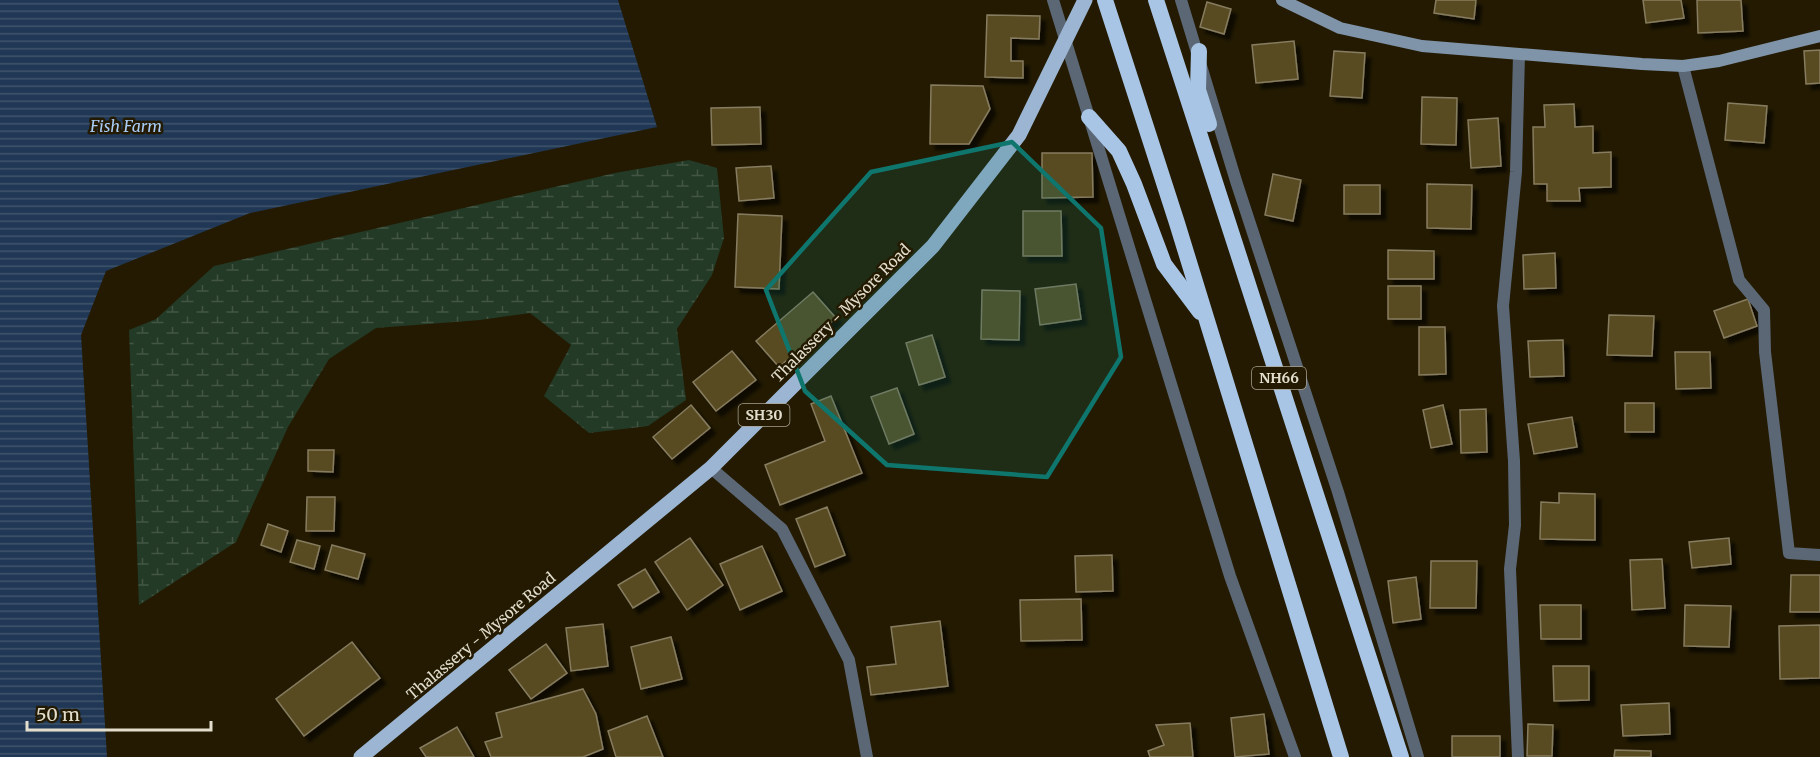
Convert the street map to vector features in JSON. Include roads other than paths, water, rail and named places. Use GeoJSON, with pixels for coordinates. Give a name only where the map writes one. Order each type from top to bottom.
{"type":"FeatureCollection","features":[{"type":"Feature","properties":{"kind":"highway"},"geometry":{"type":"LineString","coordinates":[[1105,0],[1341,757]]}},
{"type":"Feature","properties":{"kind":"highway","name":"NH66"},"geometry":{"type":"LineString","coordinates":[[1156,0],[1401,757]]}},
{"type":"Feature","properties":{"kind":"highway"},"geometry":{"type":"LineString","coordinates":[[1198,51],[1198,90],[1217,150],[1221,196]]}},
{"type":"Feature","properties":{"kind":"highway"},"geometry":{"type":"LineString","coordinates":[[1089,117],[1119,151],[1164,264],[1206,320]]}},
{"type":"Feature","properties":{"kind":"main road","name":"Thalassery - Mysore Road"},"geometry":{"type":"LineString","coordinates":[[361,757],[711,468],[933,246],[1019,135],[1085,0]]}},
{"type":"Feature","properties":{"kind":"main road"},"geometry":{"type":"LineString","coordinates":[[1282,0],[1340,28],[1422,46],[1683,66],[1719,61],[1820,36]]}},
{"type":"Feature","properties":{"kind":"street"},"geometry":{"type":"LineString","coordinates":[[1053,0],[1230,576],[1295,757]]}},
{"type":"Feature","properties":{"kind":"street"},"geometry":{"type":"LineString","coordinates":[[1181,0],[1236,181],[1338,492],[1418,757]]}},
{"type":"Feature","properties":{"kind":"street"},"geometry":{"type":"LineString","coordinates":[[1518,757],[1510,569],[1515,525],[1514,461],[1503,306],[1516,172],[1519,55]]}},
{"type":"Feature","properties":{"kind":"street"},"geometry":{"type":"LineString","coordinates":[[1683,66],[1739,280],[1764,310],[1765,352],[1789,553],[1820,555]]}},
{"type":"Feature","properties":{"kind":"street"},"geometry":{"type":"LineString","coordinates":[[711,468],[782,529],[849,660],[867,757]]}},
{"type":"Feature","properties":{"kind":"water","name":"Fish Farm"},"geometry":{"type":"Polygon","coordinates":[[[0,0],[618,0],[657,127],[250,213],[106,271],[81,335],[107,757],[0,757],[0,0]]]}}]}
